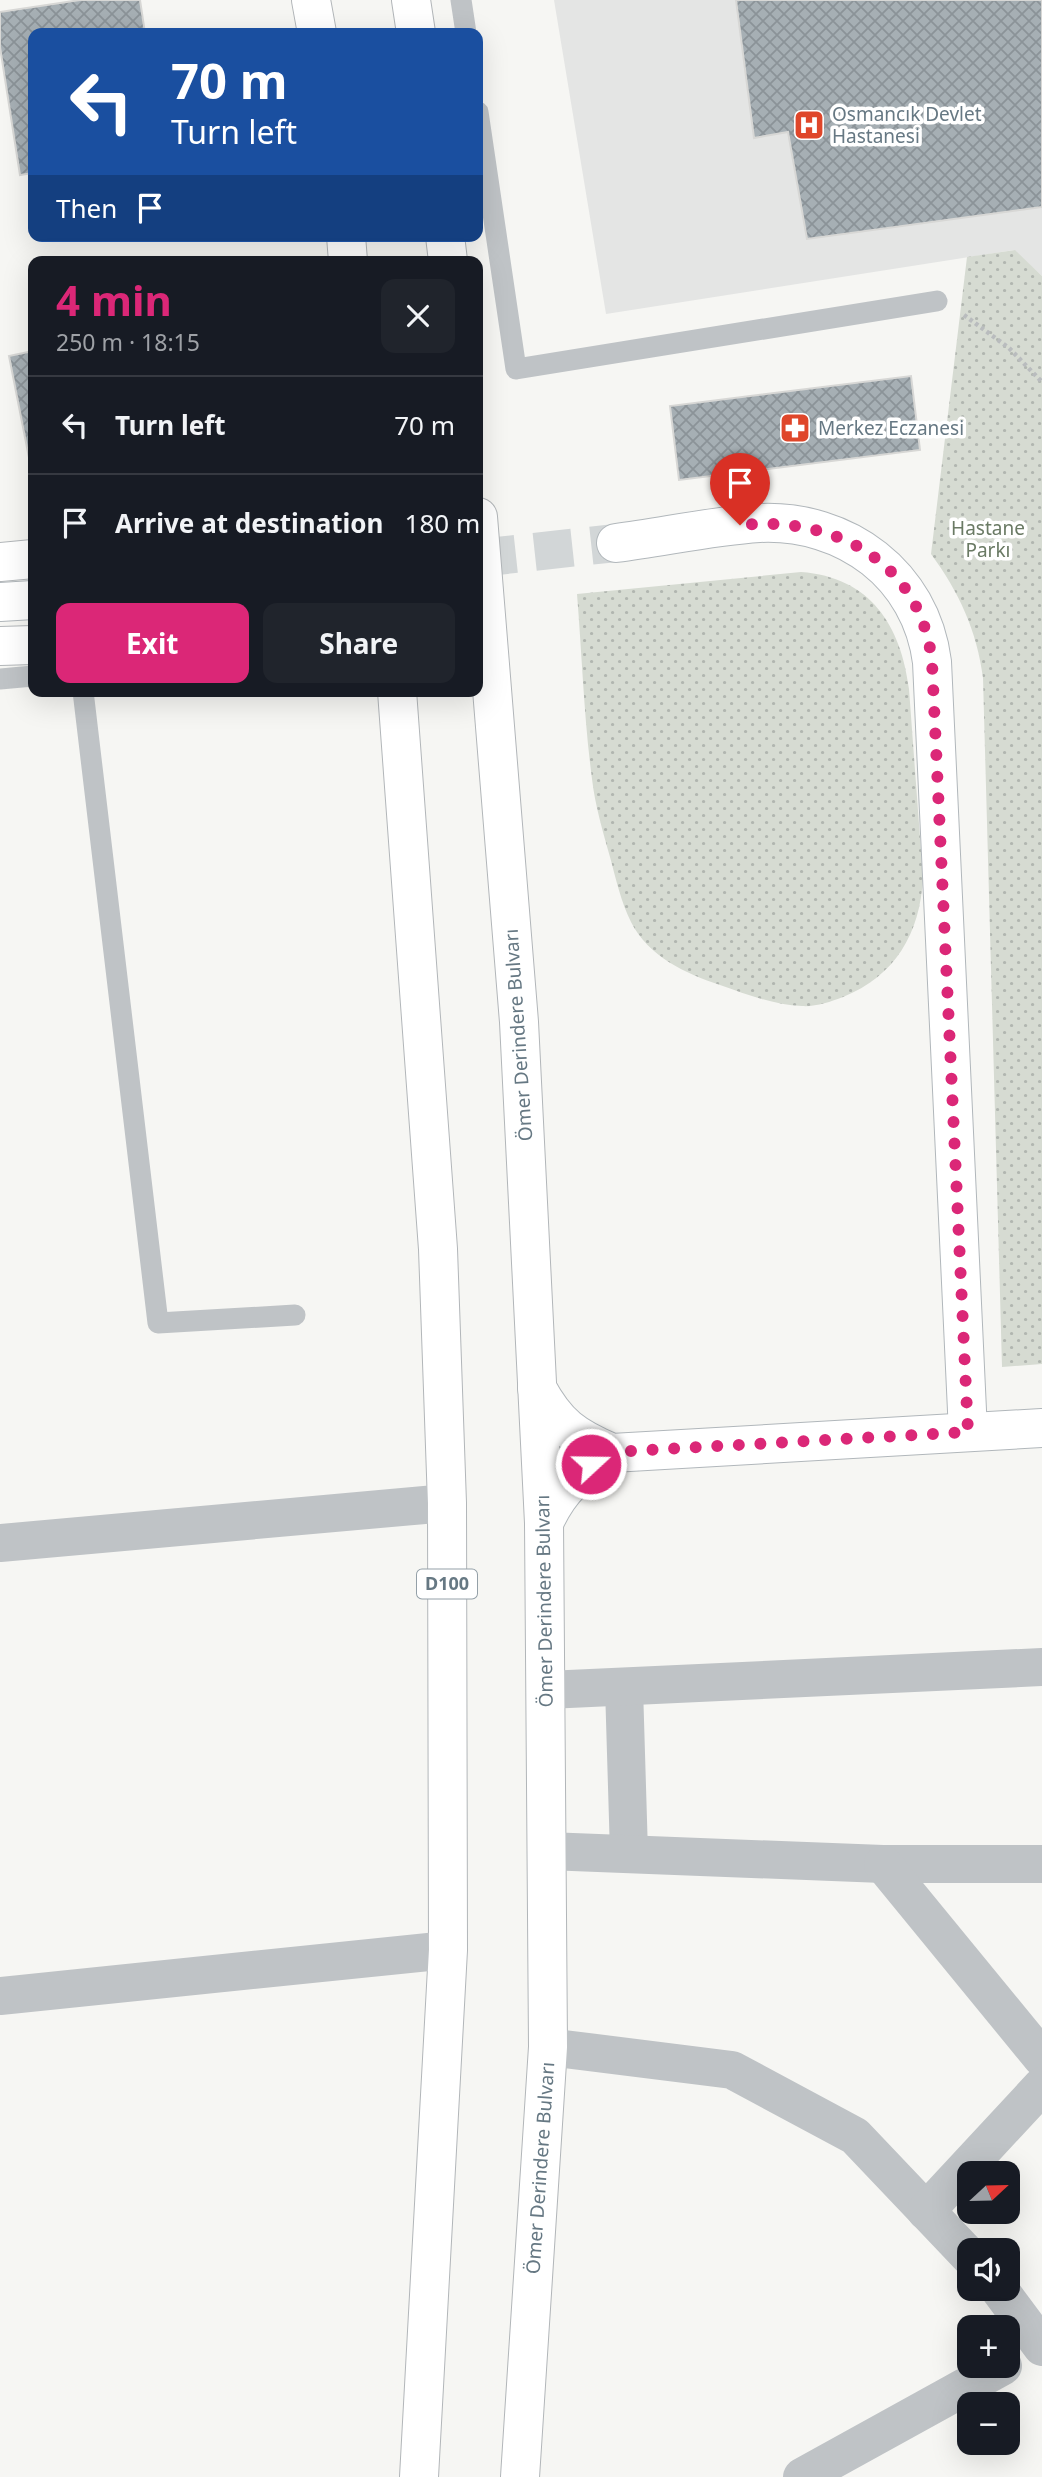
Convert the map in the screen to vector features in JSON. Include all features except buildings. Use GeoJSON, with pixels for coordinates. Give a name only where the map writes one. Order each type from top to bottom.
{"type":"FeatureCollection","features":[{"type":"Feature","properties":{"kind":"main road"},"geometry":{"type":"LineString","coordinates":[[312,0],[316,28]]}},
{"type":"Feature","properties":{"kind":"main road"},"geometry":{"type":"LineString","coordinates":[[411,0],[415,28]]}},
{"type":"Feature","properties":{"kind":"main road"},"geometry":{"type":"LineString","coordinates":[[616,543],[761,523],[821,531],[846,540],[883,563],[904,587],[925,627],[932,662],[968,1432]]}},
{"type":"Feature","properties":{"kind":"main road"},"geometry":{"type":"LineString","coordinates":[[0,562],[28,559]]}},
{"type":"Feature","properties":{"kind":"main road","name":"Ömer Derindere Bulvarı"},"geometry":{"type":"LineString","coordinates":[[483,579],[519,1022],[544,1523],[548,2047],[520,2477]]}},
{"type":"Feature","properties":{"kind":"main road"},"geometry":{"type":"LineString","coordinates":[[0,602],[28,600]]}},
{"type":"Feature","properties":{"kind":"main road"},"geometry":{"type":"LineString","coordinates":[[0,646],[28,645]]}},
{"type":"Feature","properties":{"kind":"main road","name":"D100"},"geometry":{"type":"LineString","coordinates":[[394,698],[438,1249],[447,1503],[447,1950],[419,2477]]}},
{"type":"Feature","properties":{"kind":"main road"},"geometry":{"type":"LineString","coordinates":[[537,1388],[550,1413],[567,1430],[612,1452],[1042,1428]]}},
{"type":"Feature","properties":{"kind":"main road"},"geometry":{"type":"LineString","coordinates":[[544,1523],[555,1499],[571,1479],[612,1452]]}},
{"type":"Feature","properties":{"kind":"street"},"geometry":{"type":"LineString","coordinates":[[0,1543],[447,1503]]}},
{"type":"Feature","properties":{"kind":"street"},"geometry":{"type":"LineString","coordinates":[[547,1690],[1042,1667]]}},
{"type":"Feature","properties":{"kind":"street"},"geometry":{"type":"LineString","coordinates":[[624,1686],[629,1853]]}},
{"type":"Feature","properties":{"kind":"street"},"geometry":{"type":"LineString","coordinates":[[547,1851],[883,1864],[1042,1864]]}},
{"type":"Feature","properties":{"kind":"street"},"geometry":{"type":"LineString","coordinates":[[883,1864],[1042,2058]]}},
{"type":"Feature","properties":{"kind":"street"},"geometry":{"type":"LineString","coordinates":[[0,1996],[447,1950]]}},
{"type":"Feature","properties":{"kind":"street"},"geometry":{"type":"LineString","coordinates":[[548,2047],[732,2070],[855,2136],[957,2243]]}},
{"type":"Feature","properties":{"kind":"street"},"geometry":{"type":"LineString","coordinates":[[926,2211],[1042,2086]]}},
{"type":"Feature","properties":{"kind":"street"},"geometry":{"type":"LineString","coordinates":[[1005,2301],[1030,2352]]}},
{"type":"Feature","properties":{"kind":"street"},"geometry":{"type":"LineString","coordinates":[[802,2477],[981,2378]]}},
{"type":"Feature","properties":{"kind":"lane"},"geometry":{"type":"LineString","coordinates":[[461,0],[465,28]]}},
{"type":"Feature","properties":{"kind":"lane"},"geometry":{"type":"LineString","coordinates":[[483,146],[516,369],[937,301]]}},
{"type":"Feature","properties":{"kind":"lane"},"geometry":{"type":"LineString","coordinates":[[0,679],[28,676]]}},
{"type":"Feature","properties":{"kind":"lane"},"geometry":{"type":"LineString","coordinates":[[84,697],[158,1323],[295,1315]]}},
{"type":"Feature","properties":{"kind":"path"},"geometry":{"type":"LineString","coordinates":[[937,301],[947,304],[981,325],[1020,358],[1042,382]]}},
{"type":"Feature","properties":{"kind":"shaded area","name":"Osmancık Devlet Hastanesi"},"geometry":{"type":"Polygon","coordinates":[[[554,0],[1042,0],[1042,276],[1014,250],[606,314],[554,0]]]}},
{"type":"Feature","properties":{"kind":"green space","name":"Hastane Parkı"},"geometry":{"type":"Polygon","coordinates":[[[1015,250],[1042,276],[1042,1364],[1002,1367],[983,678],[976,644],[965,613],[931,554],[967,257],[1015,250]]]}},
{"type":"Feature","properties":{"kind":"green space"},"geometry":{"type":"Polygon","coordinates":[[[801,572],[846,583],[863,594],[878,608],[890,625],[898,644],[909,689],[923,878],[917,917],[901,951],[890,965],[861,988],[843,997],[807,1006],[760,999],[681,969],[647,945],[631,922],[617,882],[593,789],[577,594],[801,572]]]}},
{"type":"Feature","properties":{"kind":"tunnel"},"geometry":{"type":"LineString","coordinates":[[483,557],[616,543]]}},
{"type":"Feature","properties":{"kind":"place","name":"Osmancık Devlet Hastanesi"},"geometry":{"type":"Point","coordinates":[809,125]}},
{"type":"Feature","properties":{"kind":"place","name":"Merkez Eczanesi"},"geometry":{"type":"Point","coordinates":[795,428]}},
{"type":"Feature","properties":{"kind":"route"},"geometry":{"type":"LineString","coordinates":[[591,1464],[612,1452],[968,1432],[932,662],[927,633],[904,587],[883,563],[855,545],[838,536],[810,528],[761,523],[740,525]]}}]}
